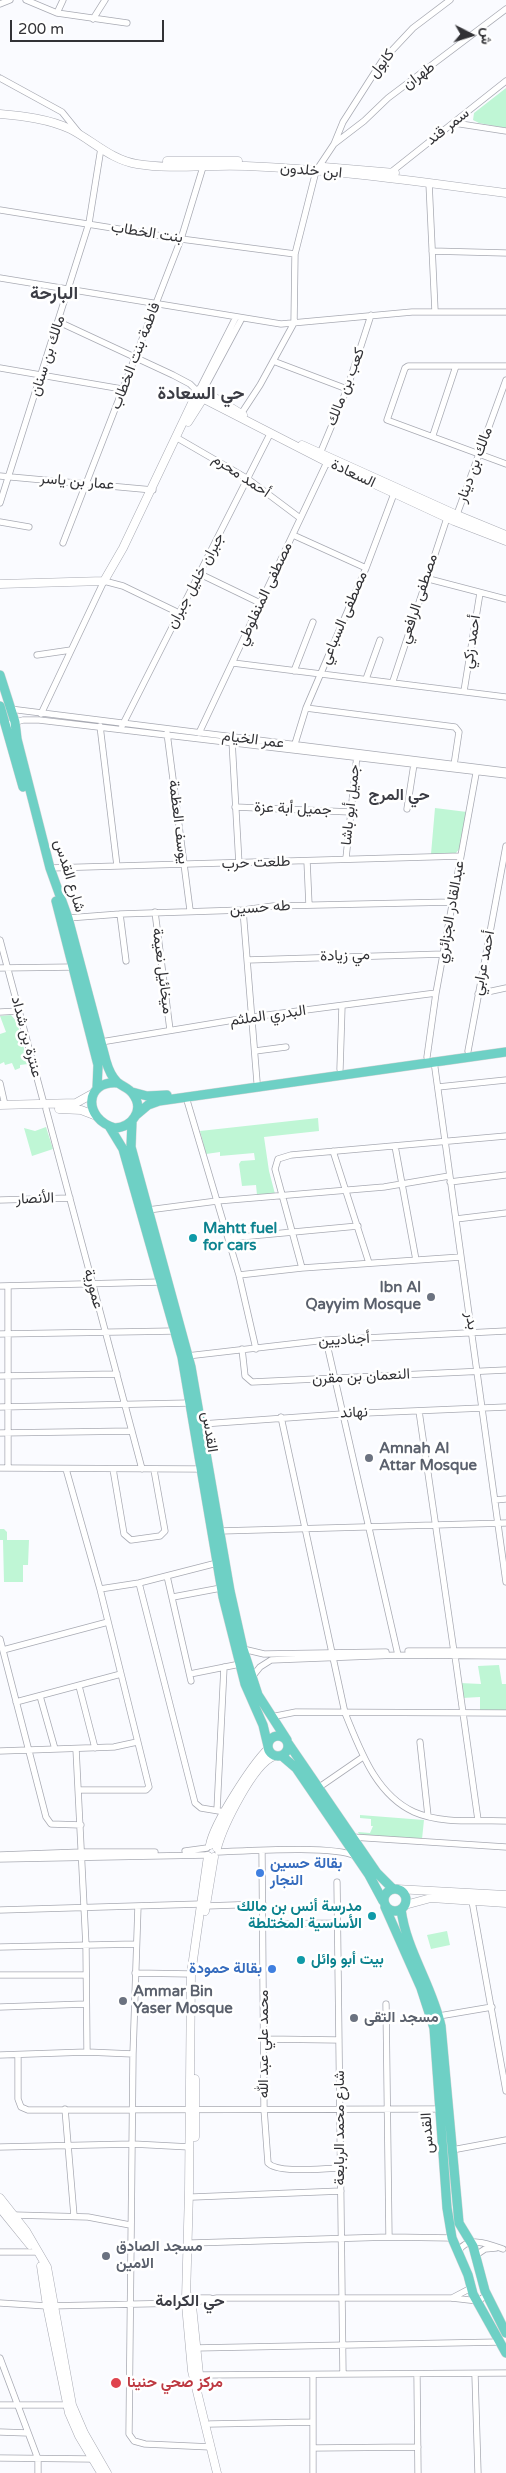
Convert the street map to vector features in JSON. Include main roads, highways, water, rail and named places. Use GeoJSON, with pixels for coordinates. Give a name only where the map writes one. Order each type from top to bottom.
{"type":"FeatureCollection","features":[{"type":"Feature","properties":{"kind":"main road","name":"شارع القدس"},"geometry":{"type":"LineString","coordinates":[[0,675],[12,709],[17,739],[50,868],[68,918],[108,1066],[118,1083]]}},
{"type":"Feature","properties":{"kind":"main road"},"geometry":{"type":"LineString","coordinates":[[1,708],[75,967],[98,1065],[96,1091],[91,1102],[94,1115],[108,1126],[121,1128],[134,1119],[143,1108],[154,1103],[506,1046]]}},
{"type":"Feature","properties":{"kind":"main road"},"geometry":{"type":"LineString","coordinates":[[96,1091],[107,1083],[118,1083],[132,1092],[152,1096],[340,1069],[506,1052]]}},
{"type":"Feature","properties":{"kind":"main road"},"geometry":{"type":"LineString","coordinates":[[132,1092],[137,1101],[134,1119]]}},
{"type":"Feature","properties":{"kind":"main road","name":"القدس"},"geometry":{"type":"LineString","coordinates":[[134,1119],[131,1147],[202,1424],[220,1532],[243,1649],[251,1679],[271,1717],[318,1788],[381,1877],[395,1889]]}},
{"type":"Feature","properties":{"kind":"main road","name":"القدس"},"geometry":{"type":"LineString","coordinates":[[108,1126],[123,1149],[175,1331],[185,1356],[190,1403],[221,1588],[247,1690],[273,1752],[296,1768],[356,1856],[384,1904],[421,1988],[431,2017],[437,2048],[447,2208],[452,2238],[471,2288],[506,2353]]}},
{"type":"Feature","properties":{"kind":"main road"},"geometry":{"type":"LineString","coordinates":[[277,1736],[287,1741],[287,1752],[273,1752],[270,1739],[277,1736]]}},
{"type":"Feature","properties":{"kind":"main road"},"geometry":{"type":"LineString","coordinates":[[395,1889],[404,1893],[403,1907],[393,1911],[384,1904],[386,1893],[395,1889]]}},
{"type":"Feature","properties":{"kind":"main road","name":"القدس"},"geometry":{"type":"LineString","coordinates":[[403,1907],[408,1939],[439,2016],[444,2045],[459,2223],[462,2232],[471,2242],[487,2295],[502,2317],[506,2333]]}},
{"type":"Feature","properties":{"kind":"place","name":"Mahtt fuel for cars"},"geometry":{"type":"Point","coordinates":[193,1238]}},
{"type":"Feature","properties":{"kind":"place","name":"Ibn Al Qayyim Mosque"},"geometry":{"type":"Point","coordinates":[431,1297]}},
{"type":"Feature","properties":{"kind":"place","name":"Amnah Al Attar Mosque"},"geometry":{"type":"Point","coordinates":[369,1458]}},
{"type":"Feature","properties":{"kind":"place","name":"بقالة حسين النجار"},"geometry":{"type":"Point","coordinates":[260,1873]}},
{"type":"Feature","properties":{"kind":"place","name":"مدرسة أنس بن مالك الأساسية المختلطة"},"geometry":{"type":"Point","coordinates":[372,1916]}},
{"type":"Feature","properties":{"kind":"place","name":"بيت أبو وائل"},"geometry":{"type":"Point","coordinates":[301,1960]}},
{"type":"Feature","properties":{"kind":"place","name":"بقالة حمودة"},"geometry":{"type":"Point","coordinates":[272,1969]}},
{"type":"Feature","properties":{"kind":"place","name":"Ammar Bin Yaser Mosque"},"geometry":{"type":"Point","coordinates":[123,2001]}},
{"type":"Feature","properties":{"kind":"place","name":"مسجد التقى"},"geometry":{"type":"Point","coordinates":[354,2018]}},
{"type":"Feature","properties":{"kind":"place","name":"مسجد الصادق الامين"},"geometry":{"type":"Point","coordinates":[106,2256]}},
{"type":"Feature","properties":{"kind":"place","name":"مركز صحي حنينا"},"geometry":{"type":"Point","coordinates":[116,2383]}},
{"type":"Feature","properties":{"kind":"district","name":"البارحة"},"geometry":{"type":"Point","coordinates":[54,294]}},
{"type":"Feature","properties":{"kind":"district","name":"حي السعادة"},"geometry":{"type":"Point","coordinates":[201,394]}},
{"type":"Feature","properties":{"kind":"district","name":"حي المرج"},"geometry":{"type":"Point","coordinates":[399,796]}},
{"type":"Feature","properties":{"kind":"district","name":"حي الكرامة"},"geometry":{"type":"Point","coordinates":[190,2302]}}]}
